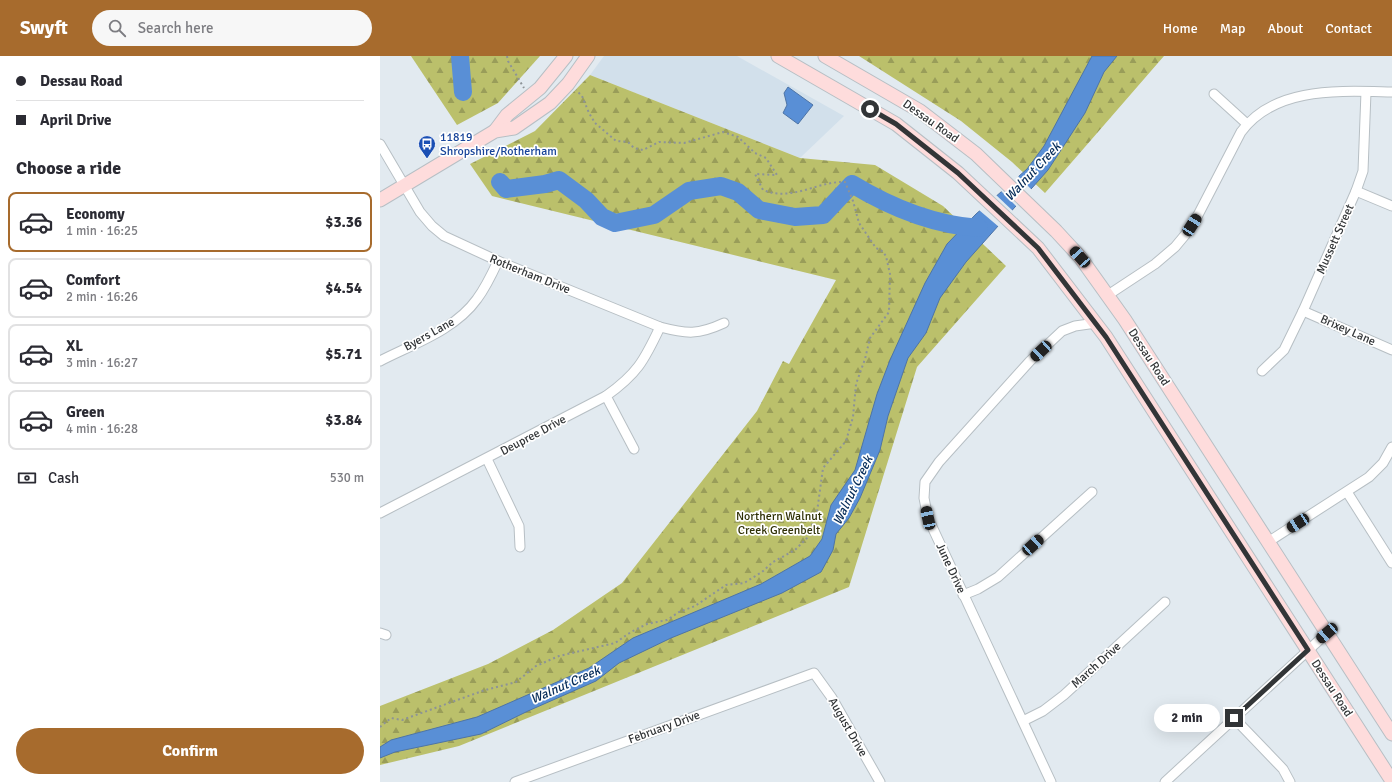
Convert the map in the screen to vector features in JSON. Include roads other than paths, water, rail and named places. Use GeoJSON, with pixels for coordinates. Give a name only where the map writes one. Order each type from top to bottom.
{"type":"FeatureCollection","features":[{"type":"Feature","properties":{"kind":"main road"},"geometry":{"type":"LineString","coordinates":[[495,131],[507,115],[540,88],[566,56]]}},
{"type":"Feature","properties":{"kind":"main road"},"geometry":{"type":"LineString","coordinates":[[380,200],[495,131],[514,128],[550,103],[568,84],[588,56]]}},
{"type":"Feature","properties":{"kind":"main road","name":"Dessau Road"},"geometry":{"type":"LineString","coordinates":[[778,56],[896,124],[958,173],[1038,248],[1096,323],[1392,781]]}},
{"type":"Feature","properties":{"kind":"main road","name":"Dessau Road"},"geometry":{"type":"LineString","coordinates":[[825,56],[920,111],[976,154],[1056,231],[1080,257],[1108,295],[1392,734]]}},
{"type":"Feature","properties":{"kind":"street","name":"Mussett Street"},"geometry":{"type":"LineString","coordinates":[[1262,371],[1284,350],[1303,311],[1356,191],[1363,171],[1366,92]]}},
{"type":"Feature","properties":{"kind":"street"},"geometry":{"type":"LineString","coordinates":[[1108,295],[1155,264],[1175,247],[1198,215],[1241,132],[1247,124],[1273,104],[1293,97],[1319,93],[1392,92]]}},
{"type":"Feature","properties":{"kind":"street"},"geometry":{"type":"LineString","coordinates":[[1214,94],[1247,124]]}},
{"type":"Feature","properties":{"kind":"street","name":"Rotherham Drive"},"geometry":{"type":"LineString","coordinates":[[380,144],[420,212],[432,226],[444,236],[498,261],[660,327],[682,333],[705,332],[724,323]]}},
{"type":"Feature","properties":{"kind":"street"},"geometry":{"type":"LineString","coordinates":[[1356,191],[1392,206]]}},
{"type":"Feature","properties":{"kind":"street","name":"Byers Lane"},"geometry":{"type":"LineString","coordinates":[[380,361],[445,328],[462,315],[477,299],[498,261]]}},
{"type":"Feature","properties":{"kind":"street","name":"Brixey Lane"},"geometry":{"type":"LineString","coordinates":[[1303,311],[1392,350]]}},
{"type":"Feature","properties":{"kind":"street","name":"June Drive"},"geometry":{"type":"LineString","coordinates":[[1051,782],[928,518],[924,498],[925,482],[939,462],[1030,361],[1062,331],[1075,326],[1096,323]]}},
{"type":"Feature","properties":{"kind":"street","name":"Deupree Drive"},"geometry":{"type":"LineString","coordinates":[[380,513],[487,459],[606,396],[625,383],[643,362],[660,327]]}},
{"type":"Feature","properties":{"kind":"street"},"geometry":{"type":"LineString","coordinates":[[606,396],[634,449]]}},
{"type":"Feature","properties":{"kind":"street"},"geometry":{"type":"LineString","coordinates":[[1268,542],[1369,477],[1378,468],[1392,447]]}},
{"type":"Feature","properties":{"kind":"street"},"geometry":{"type":"LineString","coordinates":[[487,459],[519,526],[520,547]]}},
{"type":"Feature","properties":{"kind":"street"},"geometry":{"type":"LineString","coordinates":[[963,595],[978,589],[998,577],[1092,492]]}},
{"type":"Feature","properties":{"kind":"street"},"geometry":{"type":"LineString","coordinates":[[1347,492],[1392,563]]}},
{"type":"Feature","properties":{"kind":"street","name":"March Drive"},"geometry":{"type":"LineString","coordinates":[[1023,721],[1043,711],[1064,695],[1165,602]]}},
{"type":"Feature","properties":{"kind":"street"},"geometry":{"type":"LineString","coordinates":[[1165,782],[1327,633]]}},
{"type":"Feature","properties":{"kind":"street","name":"February Drive"},"geometry":{"type":"LineString","coordinates":[[515,782],[814,673]]}},
{"type":"Feature","properties":{"kind":"street","name":"August Drive"},"geometry":{"type":"LineString","coordinates":[[814,673],[832,698],[880,782]]}},
{"type":"Feature","properties":{"kind":"street"},"geometry":{"type":"LineString","coordinates":[[1234,718],[1283,769],[1290,782]]}},
{"type":"Feature","properties":{"kind":"water","name":"Walnut Creek"},"geometry":{"type":"Polygon","coordinates":[[[1092,56],[1117,56],[1104,72],[1085,113],[1048,170],[966,262],[940,298],[926,333],[908,358],[888,416],[880,450],[860,498],[849,518],[836,534],[833,550],[821,572],[782,593],[671,638],[619,663],[596,681],[528,711],[481,734],[395,752],[380,758],[380,747],[391,740],[477,717],[589,668],[633,638],[761,584],[810,556],[822,539],[831,505],[855,470],[877,394],[890,360],[925,283],[947,244],[976,214],[1027,169],[1044,146],[1092,56]]]}},
{"type":"Feature","properties":{"kind":"water"},"geometry":{"type":"Polygon","coordinates":[[[788,87],[813,105],[798,124],[783,113],[787,105],[784,93],[788,87]]]}},
{"type":"Feature","properties":{"kind":"waterway"},"geometry":{"type":"LineString","coordinates":[[460,56],[463,92]]}},
{"type":"Feature","properties":{"kind":"waterway"},"geometry":{"type":"LineString","coordinates":[[500,182],[506,189],[545,184],[559,180],[586,200],[602,217],[615,223],[654,215],[689,191],[721,186],[738,192],[759,210],[795,217],[823,215],[852,184],[913,214],[946,223],[979,228]]}},
{"type":"Feature","properties":{"kind":"place","name":"11819 Shropshire/Rotherham"},"geometry":{"type":"Point","coordinates":[427,159]}},
{"type":"Feature","properties":{"kind":"park label","name":"Northern Walnut Creek Greenbelt"},"geometry":{"type":"Point","coordinates":[779,523]}}]}
